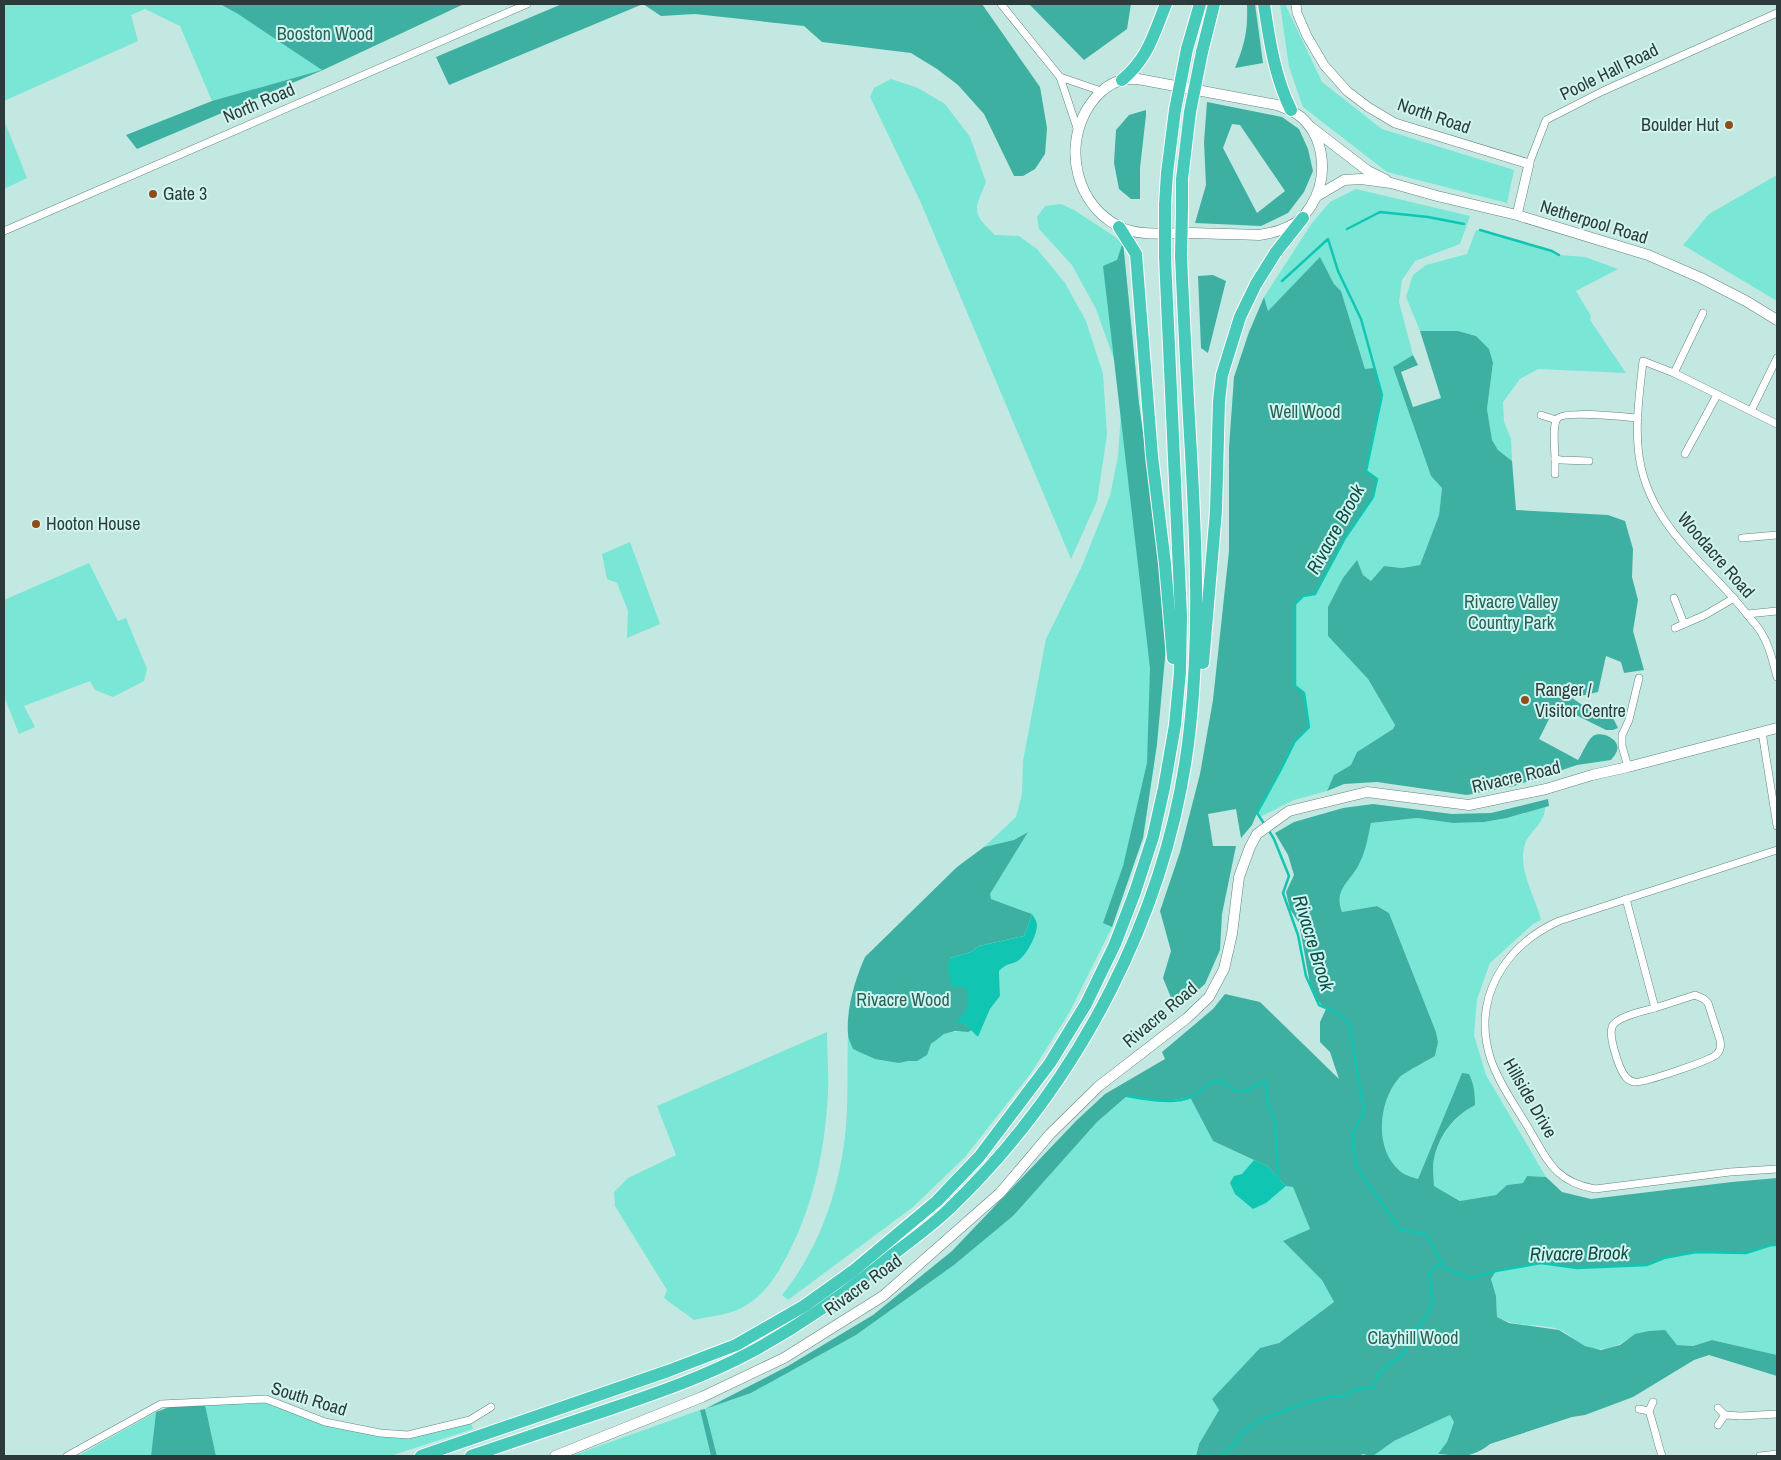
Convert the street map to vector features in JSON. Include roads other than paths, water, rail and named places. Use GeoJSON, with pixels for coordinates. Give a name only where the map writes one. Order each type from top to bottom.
{"type":"FeatureCollection","features":[{"type":"Feature","properties":{"kind":"highway"},"geometry":{"type":"LineString","coordinates":[[1122,80],[1136,69],[1145,56],[1166,4]]}},
{"type":"Feature","properties":{"kind":"highway"},"geometry":{"type":"LineString","coordinates":[[421,1456],[659,1374],[736,1345],[804,1306],[853,1271],[937,1202],[979,1157],[1009,1119],[1050,1062],[1086,1004],[1115,944],[1153,837],[1175,726],[1180,672],[1181,616],[1165,257],[1166,205],[1168,165],[1175,110],[1187,49],[1200,4]]}},
{"type":"Feature","properties":{"kind":"highway"},"geometry":{"type":"LineString","coordinates":[[1190,732],[1195,678],[1196,554],[1181,256],[1183,171],[1190,112],[1214,4]]}},
{"type":"Feature","properties":{"kind":"highway"},"geometry":{"type":"LineString","coordinates":[[1264,4],[1275,64],[1291,110]]}},
{"type":"Feature","properties":{"kind":"highway"},"geometry":{"type":"LineString","coordinates":[[471,1456],[692,1381],[752,1351],[811,1315],[857,1284],[945,1213],[982,1175],[1051,1091],[1083,1042],[1139,929],[1178,801],[1202,674],[1216,511],[1219,401],[1222,375],[1240,317],[1256,284],[1276,252],[1303,218]]}},
{"type":"Feature","properties":{"kind":"highway"},"geometry":{"type":"LineString","coordinates":[[1120,227],[1136,254],[1152,456],[1166,564],[1175,726]]}},
{"type":"Feature","properties":{"kind":"main road"},"geometry":{"type":"LineString","coordinates":[[1291,110],[1277,105],[1150,80],[1122,80],[1101,91],[1091,101],[1078,131],[1075,150],[1079,180],[1096,210],[1120,227],[1152,233],[1259,235],[1275,232],[1303,218],[1322,182],[1322,161],[1319,143],[1308,125]]}},
{"type":"Feature","properties":{"kind":"main road","name":"Netherpool Road"},"geometry":{"type":"LineString","coordinates":[[1291,110],[1368,170],[1391,183]]}},
{"type":"Feature","properties":{"kind":"main road","name":"Netherpool Road"},"geometry":{"type":"LineString","coordinates":[[1316,196],[1344,180],[1362,179],[1391,183],[1516,215],[1648,255],[1737,296],[1777,320]]}},
{"type":"Feature","properties":{"kind":"main road","name":"Rivacre Road"},"geometry":{"type":"LineString","coordinates":[[556,1456],[702,1397],[784,1358],[882,1296],[1000,1193],[1050,1134],[1099,1086],[1187,1018],[1209,997],[1224,969],[1232,934],[1239,877],[1250,847],[1257,834],[1289,811],[1367,792],[1469,805],[1546,789],[1592,775],[1777,728]]}},
{"type":"Feature","properties":{"kind":"street","name":"North Road"},"geometry":{"type":"LineString","coordinates":[[4,231],[526,4]]}},
{"type":"Feature","properties":{"kind":"street"},"geometry":{"type":"LineString","coordinates":[[1001,4],[1060,77],[1078,131]]}},
{"type":"Feature","properties":{"kind":"street","name":"North Road"},"geometry":{"type":"LineString","coordinates":[[1296,4],[1297,13],[1307,36],[1324,65],[1347,91],[1368,107],[1395,123],[1529,164]]}},
{"type":"Feature","properties":{"kind":"street","name":"Poole Hall Road"},"geometry":{"type":"LineString","coordinates":[[1516,215],[1529,164],[1546,120],[1603,91],[1777,13]]}},
{"type":"Feature","properties":{"kind":"street"},"geometry":{"type":"LineString","coordinates":[[1060,77],[1101,91]]}},
{"type":"Feature","properties":{"kind":"street"},"geometry":{"type":"LineString","coordinates":[[1704,313],[1674,373],[1777,424]]}},
{"type":"Feature","properties":{"kind":"street"},"geometry":{"type":"LineString","coordinates":[[1751,411],[1777,358]]}},
{"type":"Feature","properties":{"kind":"street","name":"Woodacre Road"},"geometry":{"type":"LineString","coordinates":[[1674,373],[1643,360],[1638,418],[1639,452],[1644,478],[1666,524],[1677,539],[1734,598],[1763,634],[1777,677]]}},
{"type":"Feature","properties":{"kind":"street"},"geometry":{"type":"LineString","coordinates":[[1685,454],[1717,395]]}},
{"type":"Feature","properties":{"kind":"street"},"geometry":{"type":"LineString","coordinates":[[1541,415],[1556,420]]}},
{"type":"Feature","properties":{"kind":"street"},"geometry":{"type":"LineString","coordinates":[[1556,420],[1564,415],[1638,418]]}},
{"type":"Feature","properties":{"kind":"street"},"geometry":{"type":"LineString","coordinates":[[1555,474],[1556,420]]}},
{"type":"Feature","properties":{"kind":"street"},"geometry":{"type":"LineString","coordinates":[[1555,458],[1560,460],[1589,461]]}},
{"type":"Feature","properties":{"kind":"street"},"geometry":{"type":"LineString","coordinates":[[1742,538],[1777,535]]}},
{"type":"Feature","properties":{"kind":"street"},"geometry":{"type":"LineString","coordinates":[[1674,598],[1684,624]]}},
{"type":"Feature","properties":{"kind":"street"},"geometry":{"type":"LineString","coordinates":[[1675,628],[1704,615],[1734,598]]}},
{"type":"Feature","properties":{"kind":"street"},"geometry":{"type":"LineString","coordinates":[[1747,614],[1777,611]]}},
{"type":"Feature","properties":{"kind":"street"},"geometry":{"type":"LineString","coordinates":[[1628,767],[1622,746],[1622,735],[1629,720],[1639,678]]}},
{"type":"Feature","properties":{"kind":"street"},"geometry":{"type":"LineString","coordinates":[[1762,732],[1777,826]]}},
{"type":"Feature","properties":{"kind":"street","name":"Hillside Drive"},"geometry":{"type":"LineString","coordinates":[[1777,850],[1559,920],[1544,928],[1519,946],[1499,972],[1488,998],[1486,1016],[1487,1040],[1491,1060],[1499,1078],[1555,1171],[1578,1186],[1595,1189],[1739,1171],[1777,1169]]}},
{"type":"Feature","properties":{"kind":"street"},"geometry":{"type":"LineString","coordinates":[[1626,899],[1655,1008]]}},
{"type":"Feature","properties":{"kind":"street"},"geometry":{"type":"LineString","coordinates":[[1694,995],[1704,999],[1708,1003],[1720,1040],[1721,1046],[1717,1055],[1710,1060],[1638,1082],[1626,1078],[1622,1072],[1610,1037],[1612,1026],[1616,1021],[1655,1008],[1694,995]]}},
{"type":"Feature","properties":{"kind":"street","name":"South Road"},"geometry":{"type":"LineString","coordinates":[[67,1456],[161,1404],[266,1399],[325,1422],[380,1433],[408,1435],[470,1420],[490,1407]]}},
{"type":"Feature","properties":{"kind":"street"},"geometry":{"type":"LineString","coordinates":[[1653,1402],[1649,1411],[1662,1456]]}},
{"type":"Feature","properties":{"kind":"street"},"geometry":{"type":"LineString","coordinates":[[1718,1408],[1725,1415],[1777,1414]]}},
{"type":"Feature","properties":{"kind":"street"},"geometry":{"type":"LineString","coordinates":[[1638,1409],[1649,1411]]}},
{"type":"Feature","properties":{"kind":"street"},"geometry":{"type":"LineString","coordinates":[[1718,1426],[1725,1415]]}},
{"type":"Feature","properties":{"kind":"street"},"geometry":{"type":"LineString","coordinates":[[1760,1456],[1772,1455]]}},
{"type":"Feature","properties":{"kind":"waterway"},"geometry":{"type":"LineString","coordinates":[[1347,229],[1380,212],[1428,217],[1464,224]]}},
{"type":"Feature","properties":{"kind":"waterway"},"geometry":{"type":"LineString","coordinates":[[1480,230],[1552,251],[1559,255]]}},
{"type":"Feature","properties":{"kind":"waterway","name":"Rivacre Brook"},"geometry":{"type":"LineString","coordinates":[[1265,825],[1257,813],[1295,741],[1309,727],[1304,693],[1295,686],[1295,604],[1303,596],[1315,594],[1345,538],[1373,497],[1377,479],[1366,471],[1382,395],[1361,319],[1338,271],[1328,239],[1282,281]]}},
{"type":"Feature","properties":{"kind":"waterway","name":"Rivacre Brook"},"geometry":{"type":"LineString","coordinates":[[1268,829],[1289,876],[1283,893],[1298,935],[1306,976],[1319,1005],[1338,1013],[1349,1023],[1364,1112],[1352,1134],[1355,1162],[1365,1180],[1400,1229],[1427,1235],[1444,1268],[1470,1278],[1541,1263],[1577,1268],[1647,1265],[1664,1258],[1696,1252],[1746,1253],[1777,1245]]}},
{"type":"Feature","properties":{"kind":"waterway"},"geometry":{"type":"LineString","coordinates":[[1127,1096],[1159,1101],[1176,1101],[1191,1097],[1212,1082],[1222,1080],[1233,1090],[1243,1091],[1266,1081],[1268,1105],[1275,1121],[1278,1178]]}},
{"type":"Feature","properties":{"kind":"waterway"},"geometry":{"type":"LineString","coordinates":[[1220,1456],[1237,1442],[1239,1435],[1260,1420],[1307,1402],[1333,1396],[1346,1396],[1355,1390],[1374,1387],[1377,1376],[1391,1362],[1400,1358],[1409,1344],[1410,1336],[1424,1320],[1433,1302],[1429,1273],[1441,1262]]}},
{"type":"Feature","properties":{"kind":"waterway"},"geometry":{"type":"LineString","coordinates":[[1205,1456],[1207,1454],[1211,1456]]}},
{"type":"Feature","properties":{"kind":"place","name":"Boulder Hut"},"geometry":{"type":"Point","coordinates":[1729,125]}},
{"type":"Feature","properties":{"kind":"place","name":"Gate 3"},"geometry":{"type":"Point","coordinates":[153,194]}},
{"type":"Feature","properties":{"kind":"place","name":"Hooton House"},"geometry":{"type":"Point","coordinates":[36,524]}},
{"type":"Feature","properties":{"kind":"place","name":"Ranger / Visitor Centre"},"geometry":{"type":"Point","coordinates":[1525,700]}},
{"type":"Feature","properties":{"kind":"park label","name":"Booston Wood"},"geometry":{"type":"Point","coordinates":[325,34]}},
{"type":"Feature","properties":{"kind":"park label","name":"Well Wood"},"geometry":{"type":"Point","coordinates":[1305,412]}},
{"type":"Feature","properties":{"kind":"park label","name":"Rivacre Valley Country Park"},"geometry":{"type":"Point","coordinates":[1511,612]}},
{"type":"Feature","properties":{"kind":"park label","name":"Rivacre Wood"},"geometry":{"type":"Point","coordinates":[903,1000]}},
{"type":"Feature","properties":{"kind":"park label","name":"Clayhill Wood"},"geometry":{"type":"Point","coordinates":[1413,1338]}}]}
